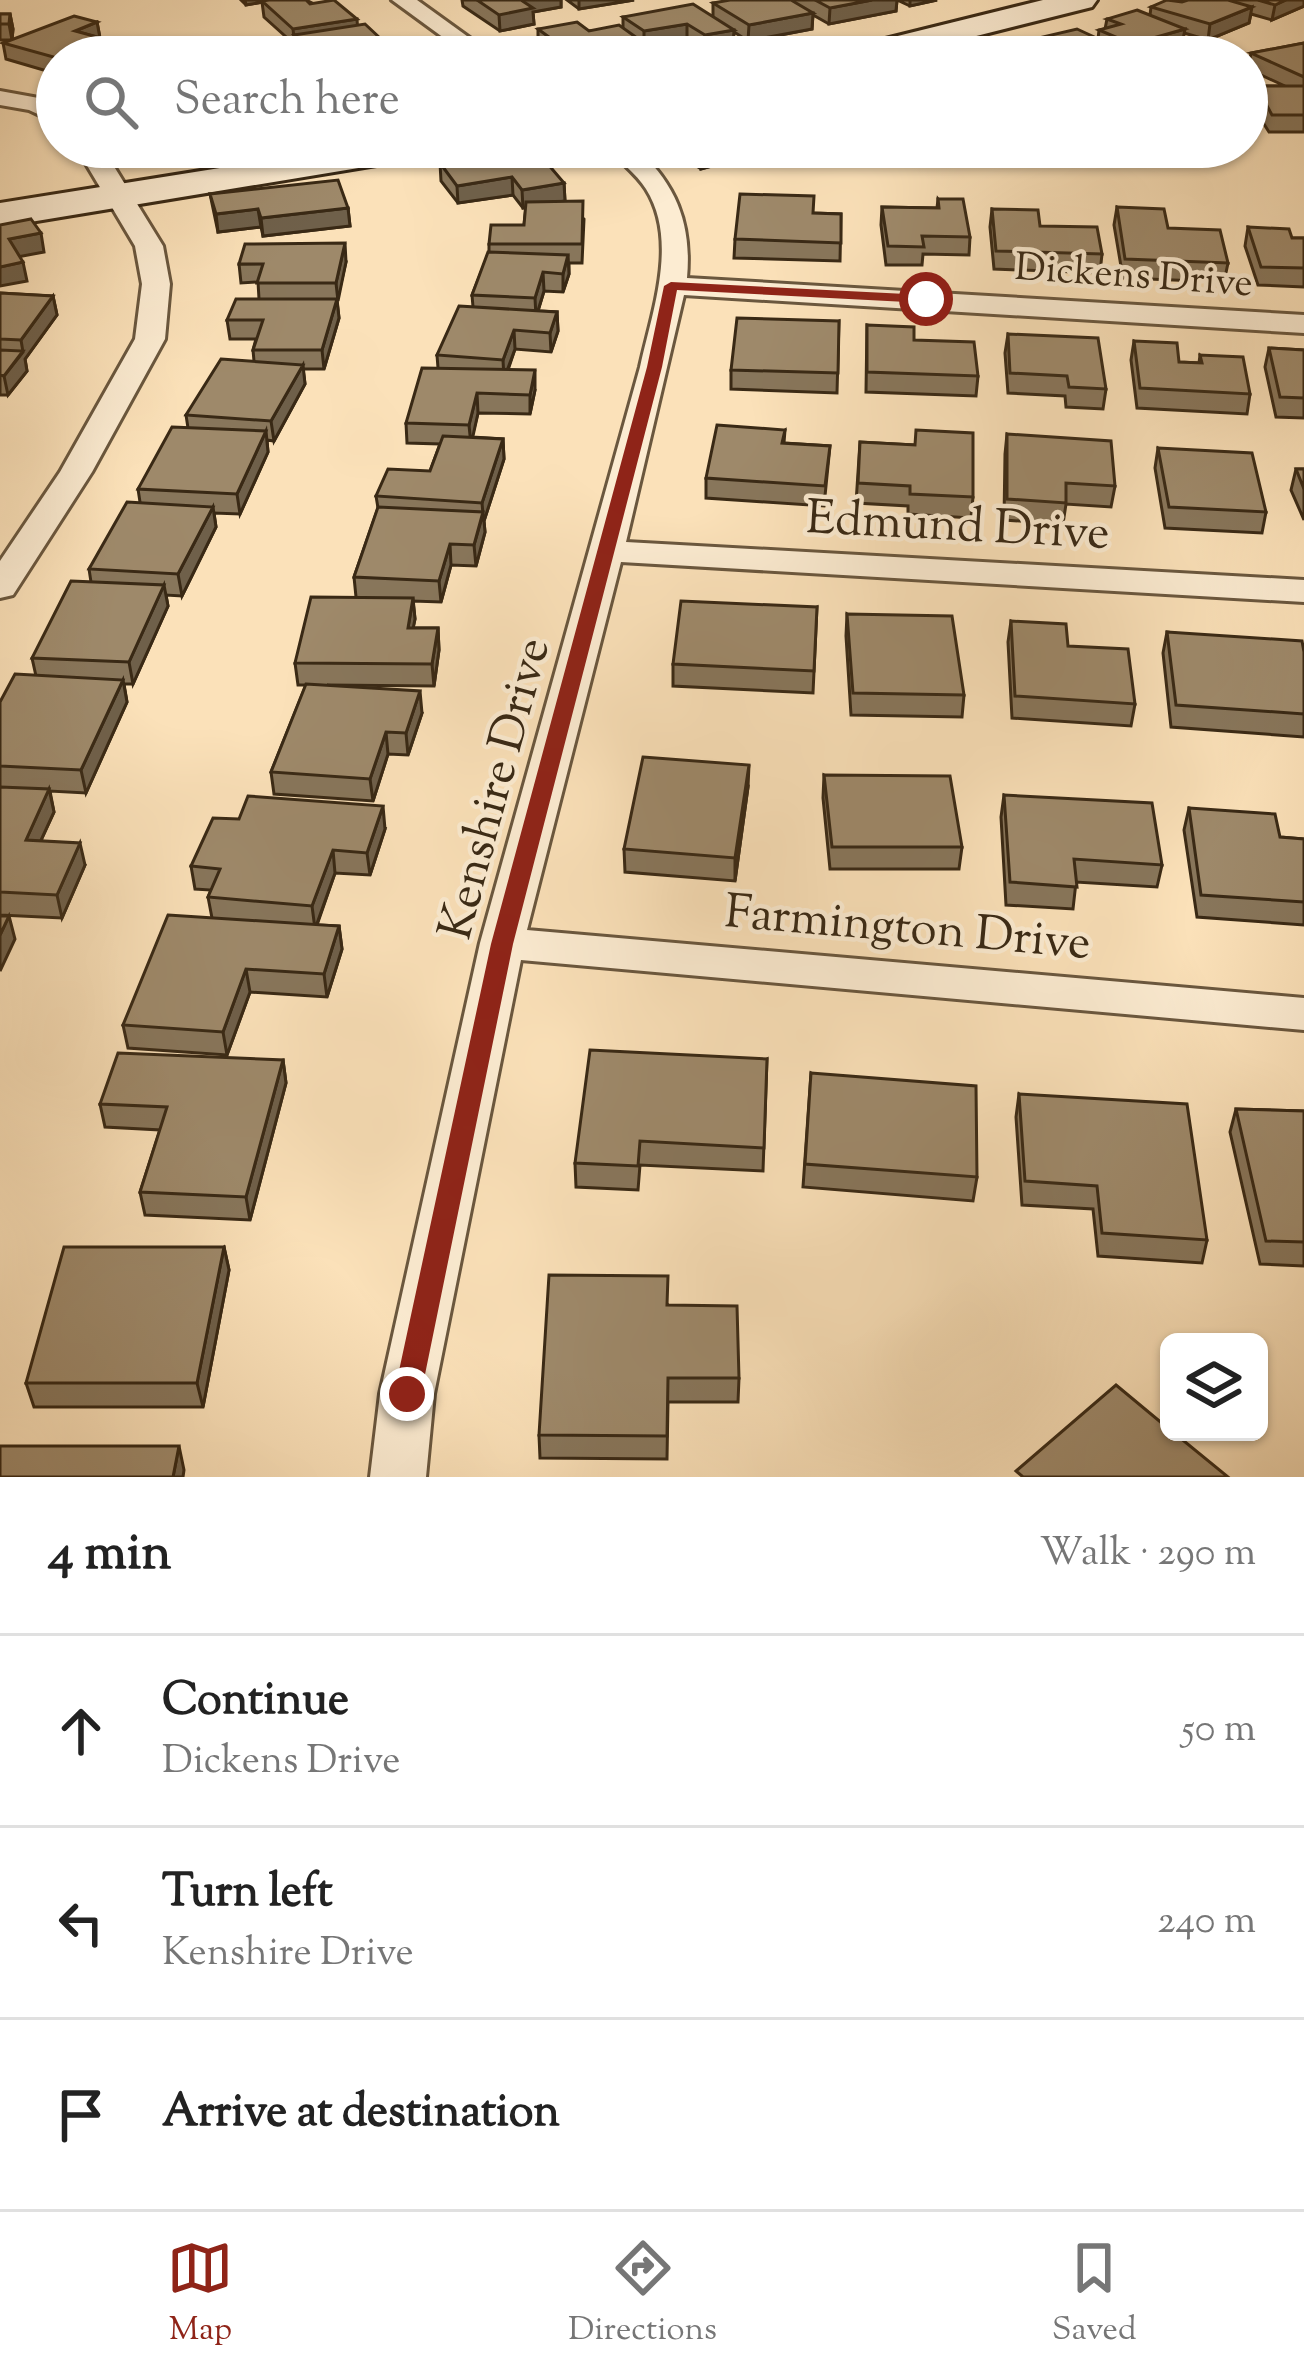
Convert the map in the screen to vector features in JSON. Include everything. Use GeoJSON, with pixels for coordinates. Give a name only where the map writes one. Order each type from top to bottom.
{"type":"FeatureCollection","features":[{"type":"Feature","properties":{"kind":"street"},"geometry":{"type":"LineString","coordinates":[[403,0],[455,36]]}},
{"type":"Feature","properties":{"kind":"street"},"geometry":{"type":"LineString","coordinates":[[937,36],[1082,0]]}},
{"type":"Feature","properties":{"kind":"street"},"geometry":{"type":"LineString","coordinates":[[0,98],[36,104]]}},
{"type":"Feature","properties":{"kind":"street"},"geometry":{"type":"LineString","coordinates":[[0,587],[76,472],[150,338],[156,284],[149,245],[103,168]]}},
{"type":"Feature","properties":{"kind":"street"},"geometry":{"type":"LineString","coordinates":[[0,215],[282,168]]}},
{"type":"Feature","properties":{"kind":"street","name":"Kenshire Drive"},"geometry":{"type":"LineString","coordinates":[[398,1477],[407,1394],[502,944],[607,550],[671,286],[677,232],[663,188],[642,168]]}},
{"type":"Feature","properties":{"kind":"street","name":"Dickens Drive"},"geometry":{"type":"LineString","coordinates":[[671,286],[1304,324]]}},
{"type":"Feature","properties":{"kind":"street","name":"Edmund Drive"},"geometry":{"type":"LineString","coordinates":[[607,550],[1304,591]]}},
{"type":"Feature","properties":{"kind":"street","name":"Farmington Drive"},"geometry":{"type":"LineString","coordinates":[[502,944],[1304,1014]]}},
{"type":"Feature","properties":{"kind":"building"},"geometry":{"type":"Polygon","coordinates":[[[306,0],[310,4],[334,0],[357,19],[293,29],[262,1],[306,0]]]}},
{"type":"Feature","properties":{"kind":"building"},"geometry":{"type":"Polygon","coordinates":[[[477,0],[521,0],[533,8],[499,15],[477,0]]]}},
{"type":"Feature","properties":{"kind":"building"},"geometry":{"type":"Polygon","coordinates":[[[791,0],[813,13],[749,25],[713,3],[791,0]]]}},
{"type":"Feature","properties":{"kind":"building"},"geometry":{"type":"Polygon","coordinates":[[[815,0],[872,0],[830,8],[815,0]]]}},
{"type":"Feature","properties":{"kind":"building"},"geometry":{"type":"Polygon","coordinates":[[[1167,0],[1228,0],[1252,7],[1210,24],[1151,7],[1167,0]]]}},
{"type":"Feature","properties":{"kind":"building"},"geometry":{"type":"Polygon","coordinates":[[[693,4],[734,30],[705,35],[687,24],[644,31],[623,17],[693,4]]]}},
{"type":"Feature","properties":{"kind":"building"},"geometry":{"type":"Polygon","coordinates":[[[1137,10],[1185,29],[1160,36],[1113,36],[1099,30],[1121,24],[1107,19],[1137,10]]]}},
{"type":"Feature","properties":{"kind":"building"},"geometry":{"type":"Polygon","coordinates":[[[0,14],[10,14],[9,24],[0,24],[0,14]]]}},
{"type":"Feature","properties":{"kind":"building"},"geometry":{"type":"Polygon","coordinates":[[[74,16],[97,22],[75,31],[94,36],[36,36],[36,52],[3,43],[74,16]]]}},
{"type":"Feature","properties":{"kind":"building"},"geometry":{"type":"Polygon","coordinates":[[[577,22],[589,31],[619,25],[634,36],[548,36],[538,29],[577,22]]]}},
{"type":"Feature","properties":{"kind":"building"},"geometry":{"type":"Polygon","coordinates":[[[365,24],[378,36],[295,36],[365,24]]]}},
{"type":"Feature","properties":{"kind":"building"},"geometry":{"type":"Polygon","coordinates":[[[1077,29],[1092,36],[1047,36],[1077,29]]]}},
{"type":"Feature","properties":{"kind":"building"},"geometry":{"type":"Polygon","coordinates":[[[1304,43],[1304,77],[1268,61],[1268,50],[1304,43]]]}},
{"type":"Feature","properties":{"kind":"building"},"geometry":{"type":"Polygon","coordinates":[[[1268,86],[1304,86],[1304,115],[1272,115],[1268,86]]]}},
{"type":"Feature","properties":{"kind":"building"},"geometry":{"type":"Polygon","coordinates":[[[444,168],[551,168],[564,183],[522,190],[512,177],[457,186],[444,168]]]}},
{"type":"Feature","properties":{"kind":"building"},"geometry":{"type":"Polygon","coordinates":[[[338,180],[348,208],[261,218],[258,209],[216,214],[210,194],[338,180]]]}},
{"type":"Feature","properties":{"kind":"building"},"geometry":{"type":"Polygon","coordinates":[[[740,194],[814,196],[813,213],[841,214],[841,243],[735,239],[740,194]]]}},
{"type":"Feature","properties":{"kind":"building"},"geometry":{"type":"Polygon","coordinates":[[[938,199],[963,199],[970,237],[922,236],[924,247],[888,246],[882,207],[939,208],[938,199]]]}},
{"type":"Feature","properties":{"kind":"building"},"geometry":{"type":"Polygon","coordinates":[[[583,201],[582,244],[489,244],[491,225],[524,225],[526,202],[583,201]]]}},
{"type":"Feature","properties":{"kind":"building"},"geometry":{"type":"Polygon","coordinates":[[[1117,207],[1164,209],[1168,228],[1220,230],[1228,263],[1125,259],[1117,207]]]}},
{"type":"Feature","properties":{"kind":"building"},"geometry":{"type":"Polygon","coordinates":[[[992,209],[1038,210],[1040,226],[1097,227],[1102,254],[996,251],[992,209]]]}},
{"type":"Feature","properties":{"kind":"building"},"geometry":{"type":"Polygon","coordinates":[[[31,219],[41,233],[9,239],[23,262],[0,267],[0,225],[31,219]]]}},
{"type":"Feature","properties":{"kind":"building"},"geometry":{"type":"Polygon","coordinates":[[[1248,227],[1289,229],[1292,238],[1304,238],[1304,268],[1261,267],[1248,227]]]}},
{"type":"Feature","properties":{"kind":"building"},"geometry":{"type":"Polygon","coordinates":[[[345,243],[336,283],[257,283],[263,264],[239,264],[245,244],[345,243]]]}},
{"type":"Feature","properties":{"kind":"building"},"geometry":{"type":"Polygon","coordinates":[[[488,252],[568,255],[563,274],[543,272],[535,298],[472,295],[488,252]]]}},
{"type":"Feature","properties":{"kind":"building"},"geometry":{"type":"Polygon","coordinates":[[[0,293],[53,296],[21,340],[0,339],[0,293]]]}},
{"type":"Feature","properties":{"kind":"building"},"geometry":{"type":"Polygon","coordinates":[[[236,299],[337,299],[322,350],[253,350],[263,320],[227,320],[236,299]]]}},
{"type":"Feature","properties":{"kind":"building"},"geometry":{"type":"Polygon","coordinates":[[[459,306],[557,312],[550,333],[514,330],[503,360],[437,355],[459,306]]]}},
{"type":"Feature","properties":{"kind":"building"},"geometry":{"type":"Polygon","coordinates":[[[737,318],[839,321],[838,373],[731,370],[737,318]]]}},
{"type":"Feature","properties":{"kind":"building"},"geometry":{"type":"Polygon","coordinates":[[[867,325],[914,327],[914,340],[974,342],[978,376],[867,372],[867,325]]]}},
{"type":"Feature","properties":{"kind":"building"},"geometry":{"type":"Polygon","coordinates":[[[1008,334],[1098,338],[1106,389],[1069,387],[1067,376],[1010,373],[1008,334]]]}},
{"type":"Feature","properties":{"kind":"building"},"geometry":{"type":"Polygon","coordinates":[[[1134,341],[1177,343],[1179,362],[1202,363],[1200,355],[1243,357],[1250,394],[1140,388],[1134,341]]]}},
{"type":"Feature","properties":{"kind":"building"},"geometry":{"type":"Polygon","coordinates":[[[1269,348],[1304,350],[1304,398],[1280,397],[1269,348]]]}},
{"type":"Feature","properties":{"kind":"building"},"geometry":{"type":"Polygon","coordinates":[[[0,350],[23,351],[4,376],[0,375],[0,350]]]}},
{"type":"Feature","properties":{"kind":"building"},"geometry":{"type":"Polygon","coordinates":[[[221,359],[303,365],[271,421],[186,415],[221,359]]]}},
{"type":"Feature","properties":{"kind":"building"},"geometry":{"type":"Polygon","coordinates":[[[422,368],[535,370],[530,395],[477,393],[469,425],[406,423],[422,368]]]}},
{"type":"Feature","properties":{"kind":"building"},"geometry":{"type":"Polygon","coordinates":[[[717,425],[785,430],[782,443],[830,446],[825,486],[706,478],[717,425]]]}},
{"type":"Feature","properties":{"kind":"building"},"geometry":{"type":"Polygon","coordinates":[[[172,427],[266,431],[237,494],[138,489],[172,427]]]}},
{"type":"Feature","properties":{"kind":"building"},"geometry":{"type":"Polygon","coordinates":[[[916,430],[973,433],[973,497],[910,494],[910,486],[858,483],[860,442],[915,445],[916,430]]]}},
{"type":"Feature","properties":{"kind":"building"},"geometry":{"type":"Polygon","coordinates":[[[1007,434],[1111,441],[1115,486],[1066,483],[1066,503],[1007,499],[1007,434]]]}},
{"type":"Feature","properties":{"kind":"building"},"geometry":{"type":"Polygon","coordinates":[[[443,436],[503,439],[482,503],[376,496],[388,469],[430,471],[443,436]]]}},
{"type":"Feature","properties":{"kind":"building"},"geometry":{"type":"Polygon","coordinates":[[[1158,448],[1252,453],[1266,512],[1169,507],[1158,448]]]}},
{"type":"Feature","properties":{"kind":"building"},"geometry":{"type":"Polygon","coordinates":[[[127,502],[213,507],[178,574],[89,569],[127,502]]]}},
{"type":"Feature","properties":{"kind":"building"},"geometry":{"type":"Polygon","coordinates":[[[378,507],[483,512],[474,545],[450,544],[439,581],[354,577],[378,507]]]}},
{"type":"Feature","properties":{"kind":"building"},"geometry":{"type":"Polygon","coordinates":[[[71,581],[164,585],[129,662],[32,658],[71,581]]]}},
{"type":"Feature","properties":{"kind":"building"},"geometry":{"type":"Polygon","coordinates":[[[311,597],[413,598],[408,628],[438,628],[432,664],[295,663],[311,597]]]}},
{"type":"Feature","properties":{"kind":"building"},"geometry":{"type":"Polygon","coordinates":[[[681,601],[817,607],[814,671],[673,664],[681,601]]]}},
{"type":"Feature","properties":{"kind":"building"},"geometry":{"type":"Polygon","coordinates":[[[847,614],[952,616],[964,695],[853,693],[847,614]]]}},
{"type":"Feature","properties":{"kind":"building"},"geometry":{"type":"Polygon","coordinates":[[[1011,621],[1066,624],[1068,646],[1128,649],[1135,704],[1015,696],[1011,621]]]}},
{"type":"Feature","properties":{"kind":"building"},"geometry":{"type":"Polygon","coordinates":[[[1167,632],[1302,641],[1304,714],[1176,705],[1167,632]]]}},
{"type":"Feature","properties":{"kind":"building"},"geometry":{"type":"Polygon","coordinates":[[[15,674],[123,680],[81,770],[0,766],[0,702],[15,674]]]}},
{"type":"Feature","properties":{"kind":"building"},"geometry":{"type":"Polygon","coordinates":[[[306,684],[420,691],[406,733],[386,732],[370,779],[271,772],[306,684]]]}},
{"type":"Feature","properties":{"kind":"building"},"geometry":{"type":"Polygon","coordinates":[[[643,757],[749,765],[735,858],[624,849],[643,757]]]}},
{"type":"Feature","properties":{"kind":"building"},"geometry":{"type":"Polygon","coordinates":[[[824,775],[950,776],[962,847],[832,847],[824,775]]]}},
{"type":"Feature","properties":{"kind":"building"},"geometry":{"type":"Polygon","coordinates":[[[0,787],[49,789],[26,840],[80,843],[57,895],[0,892],[0,787]]]}},
{"type":"Feature","properties":{"kind":"building"},"geometry":{"type":"Polygon","coordinates":[[[1004,795],[1152,803],[1162,865],[1074,859],[1077,887],[1010,882],[1004,795]]]}},
{"type":"Feature","properties":{"kind":"building"},"geometry":{"type":"Polygon","coordinates":[[[248,796],[383,806],[367,853],[333,850],[312,906],[208,897],[220,869],[191,866],[213,818],[239,819],[248,796]]]}},
{"type":"Feature","properties":{"kind":"building"},"geometry":{"type":"Polygon","coordinates":[[[1189,808],[1275,814],[1280,837],[1304,839],[1304,902],[1201,895],[1189,808]]]}},
{"type":"Feature","properties":{"kind":"building"},"geometry":{"type":"Polygon","coordinates":[[[168,915],[339,926],[324,974],[246,969],[223,1032],[123,1025],[168,915]]]}},
{"type":"Feature","properties":{"kind":"building"},"geometry":{"type":"Polygon","coordinates":[[[590,1050],[767,1059],[764,1148],[640,1141],[638,1166],[575,1163],[590,1050]]]}},
{"type":"Feature","properties":{"kind":"building"},"geometry":{"type":"Polygon","coordinates":[[[118,1053],[283,1060],[246,1197],[140,1192],[167,1107],[100,1104],[118,1053]]]}},
{"type":"Feature","properties":{"kind":"building"},"geometry":{"type":"Polygon","coordinates":[[[811,1073],[976,1086],[977,1177],[805,1164],[811,1073]]]}},
{"type":"Feature","properties":{"kind":"building"},"geometry":{"type":"Polygon","coordinates":[[[1019,1094],[1187,1104],[1207,1240],[1102,1233],[1097,1186],[1025,1181],[1019,1094]]]}},
{"type":"Feature","properties":{"kind":"building"},"geometry":{"type":"Polygon","coordinates":[[[1236,1109],[1304,1111],[1304,1242],[1266,1241],[1236,1109]]]}},
{"type":"Feature","properties":{"kind":"building"},"geometry":{"type":"Polygon","coordinates":[[[64,1247],[224,1247],[197,1383],[26,1383],[64,1247]]]}},
{"type":"Feature","properties":{"kind":"building"},"geometry":{"type":"Polygon","coordinates":[[[549,1275],[668,1276],[667,1305],[737,1306],[739,1378],[668,1378],[667,1436],[539,1435],[549,1275]]]}},
{"type":"Feature","properties":{"kind":"building"},"geometry":{"type":"Polygon","coordinates":[[[1116,1385],[1160,1422],[1160,1441],[1184,1441],[1228,1477],[1023,1477],[1016,1471],[1116,1385]]]}},
{"type":"Feature","properties":{"kind":"building"},"geometry":{"type":"Polygon","coordinates":[[[0,1446],[179,1446],[173,1477],[0,1477],[0,1446]]]}},
{"type":"Feature","properties":{"kind":"route"},"geometry":{"type":"LineString","coordinates":[[407,1394],[502,944],[655,367],[671,286],[926,299]]}}]}
